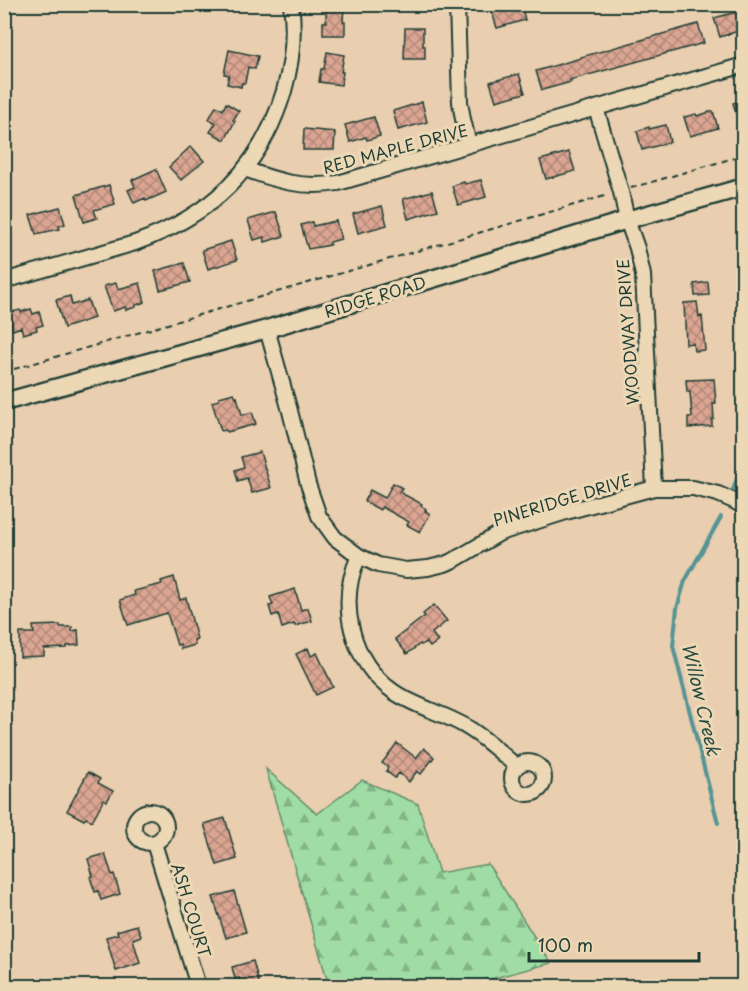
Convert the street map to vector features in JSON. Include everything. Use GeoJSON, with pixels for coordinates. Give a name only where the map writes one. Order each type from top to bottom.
{"type":"FeatureCollection","features":[{"type":"Feature","properties":{"kind":"street"},"geometry":{"type":"LineString","coordinates":[[4,281],[156,235],[180,223],[220,195],[245,169],[259,150],[280,104],[291,60],[293,34],[291,4]]}},
{"type":"Feature","properties":{"kind":"street"},"geometry":{"type":"LineString","coordinates":[[457,4],[460,102],[469,145]]}},
{"type":"Feature","properties":{"kind":"street","name":"RED MAPLE DRIVE"},"geometry":{"type":"LineString","coordinates":[[245,169],[293,184],[308,186],[338,183],[744,65]]}},
{"type":"Feature","properties":{"kind":"street","name":"WOODWAY DRIVE"},"geometry":{"type":"LineString","coordinates":[[596,108],[643,274],[654,488]]}},
{"type":"Feature","properties":{"kind":"street","name":"RIDGE ROAD"},"geometry":{"type":"LineString","coordinates":[[4,402],[267,329],[744,187]]}},
{"type":"Feature","properties":{"kind":"street","name":"PINERIDGE DRIVE"},"geometry":{"type":"LineString","coordinates":[[267,329],[316,508],[335,538],[360,556],[378,565],[406,570],[428,568],[456,559],[501,533],[566,512],[654,488],[693,488],[718,494],[744,507]]}},
{"type":"Feature","properties":{"kind":"street"},"geometry":{"type":"LineString","coordinates":[[360,556],[353,569],[348,605],[349,618],[356,643],[370,669],[380,681],[395,692],[466,726],[516,766]]}},
{"type":"Feature","properties":{"kind":"street","name":"ASH COURT"},"geometry":{"type":"LineString","coordinates":[[154,843],[198,987]]}},
{"type":"Feature","properties":{"kind":"path"},"geometry":{"type":"LineString","coordinates":[[4,372],[744,155]]}},
{"type":"Feature","properties":{"kind":"green space"},"geometry":{"type":"Polygon","coordinates":[[[266,769],[317,814],[362,780],[418,804],[439,873],[488,864],[551,963],[464,986],[329,986],[266,769]]]}},
{"type":"Feature","properties":{"kind":"building"},"geometry":{"type":"Polygon","coordinates":[[[506,4],[521,4],[525,20],[497,28],[491,9],[506,4]]]}},
{"type":"Feature","properties":{"kind":"building"},"geometry":{"type":"Polygon","coordinates":[[[326,5],[344,5],[345,35],[323,35],[326,5]]]}},
{"type":"Feature","properties":{"kind":"building"},"geometry":{"type":"Polygon","coordinates":[[[744,10],[744,29],[720,37],[714,18],[744,10]]]}},
{"type":"Feature","properties":{"kind":"building"},"geometry":{"type":"Polygon","coordinates":[[[698,24],[704,43],[570,80],[571,82],[542,90],[536,71],[698,24]]]}},
{"type":"Feature","properties":{"kind":"building"},"geometry":{"type":"Polygon","coordinates":[[[405,28],[423,28],[425,59],[404,59],[405,28]]]}},
{"type":"Feature","properties":{"kind":"building"},"geometry":{"type":"Polygon","coordinates":[[[229,50],[258,56],[255,69],[248,67],[245,83],[242,83],[241,87],[227,84],[229,75],[224,74],[229,50]]]}},
{"type":"Feature","properties":{"kind":"building"},"geometry":{"type":"Polygon","coordinates":[[[327,52],[344,55],[341,85],[319,82],[327,52]]]}},
{"type":"Feature","properties":{"kind":"building"},"geometry":{"type":"Polygon","coordinates":[[[519,74],[525,93],[496,101],[490,82],[519,74]]]}},
{"type":"Feature","properties":{"kind":"building"},"geometry":{"type":"Polygon","coordinates":[[[744,100],[744,129],[741,130],[733,103],[744,100]]]}},
{"type":"Feature","properties":{"kind":"building"},"geometry":{"type":"Polygon","coordinates":[[[422,102],[427,122],[398,130],[393,111],[422,102]]]}},
{"type":"Feature","properties":{"kind":"building"},"geometry":{"type":"Polygon","coordinates":[[[226,103],[239,111],[225,140],[210,132],[216,123],[209,119],[216,106],[223,110],[226,103]]]}},
{"type":"Feature","properties":{"kind":"building"},"geometry":{"type":"Polygon","coordinates":[[[713,111],[718,128],[690,136],[684,117],[713,111]]]}},
{"type":"Feature","properties":{"kind":"building"},"geometry":{"type":"Polygon","coordinates":[[[374,117],[380,136],[350,142],[345,125],[374,117]]]}},
{"type":"Feature","properties":{"kind":"building"},"geometry":{"type":"Polygon","coordinates":[[[666,125],[670,142],[642,150],[637,131],[666,125]]]}},
{"type":"Feature","properties":{"kind":"building"},"geometry":{"type":"Polygon","coordinates":[[[304,129],[335,132],[334,150],[303,150],[304,129]]]}},
{"type":"Feature","properties":{"kind":"building"},"geometry":{"type":"Polygon","coordinates":[[[191,146],[204,161],[181,180],[169,167],[191,146]]]}},
{"type":"Feature","properties":{"kind":"building"},"geometry":{"type":"Polygon","coordinates":[[[569,152],[575,171],[546,179],[540,160],[569,152]]]}},
{"type":"Feature","properties":{"kind":"building"},"geometry":{"type":"Polygon","coordinates":[[[156,169],[166,192],[146,201],[145,198],[134,203],[128,190],[135,187],[132,180],[156,169]]]}},
{"type":"Feature","properties":{"kind":"building"},"geometry":{"type":"Polygon","coordinates":[[[481,180],[486,197],[458,205],[452,186],[481,180]]]}},
{"type":"Feature","properties":{"kind":"building"},"geometry":{"type":"Polygon","coordinates":[[[109,185],[115,204],[94,210],[97,218],[84,222],[76,195],[109,185]]]}},
{"type":"Feature","properties":{"kind":"building"},"geometry":{"type":"Polygon","coordinates":[[[432,191],[438,210],[408,219],[403,199],[432,191]]]}},
{"type":"Feature","properties":{"kind":"building"},"geometry":{"type":"Polygon","coordinates":[[[382,206],[387,225],[358,233],[353,214],[382,206]]]}},
{"type":"Feature","properties":{"kind":"building"},"geometry":{"type":"Polygon","coordinates":[[[60,207],[65,224],[59,226],[60,229],[36,234],[30,215],[60,207]]]}},
{"type":"Feature","properties":{"kind":"building"},"geometry":{"type":"Polygon","coordinates":[[[276,212],[284,236],[265,242],[264,237],[254,240],[248,220],[276,212]]]}},
{"type":"Feature","properties":{"kind":"building"},"geometry":{"type":"Polygon","coordinates":[[[336,221],[341,239],[330,242],[330,245],[308,249],[301,225],[312,222],[313,226],[336,221]]]}},
{"type":"Feature","properties":{"kind":"building"},"geometry":{"type":"Polygon","coordinates":[[[231,241],[237,260],[208,269],[202,250],[231,241]]]}},
{"type":"Feature","properties":{"kind":"building"},"geometry":{"type":"Polygon","coordinates":[[[184,263],[190,282],[160,290],[155,271],[184,263]]]}},
{"type":"Feature","properties":{"kind":"building"},"geometry":{"type":"Polygon","coordinates":[[[708,282],[709,295],[695,296],[694,284],[708,282]]]}},
{"type":"Feature","properties":{"kind":"building"},"geometry":{"type":"Polygon","coordinates":[[[116,283],[118,289],[140,283],[145,302],[126,310],[125,307],[113,311],[104,286],[116,283]]]}},
{"type":"Feature","properties":{"kind":"building"},"geometry":{"type":"Polygon","coordinates":[[[70,296],[72,305],[88,300],[94,318],[64,328],[56,300],[70,296]]]}},
{"type":"Feature","properties":{"kind":"building"},"geometry":{"type":"Polygon","coordinates":[[[697,302],[699,317],[702,316],[705,350],[694,351],[693,343],[686,344],[684,303],[697,302]]]}},
{"type":"Feature","properties":{"kind":"building"},"geometry":{"type":"Polygon","coordinates":[[[31,309],[33,314],[39,312],[43,325],[36,327],[37,330],[23,334],[21,327],[13,330],[8,313],[31,309]]]}},
{"type":"Feature","properties":{"kind":"building"},"geometry":{"type":"Polygon","coordinates":[[[714,379],[716,404],[713,404],[712,426],[688,428],[688,417],[692,417],[690,392],[687,392],[686,380],[714,379]]]}},
{"type":"Feature","properties":{"kind":"building"},"geometry":{"type":"Polygon","coordinates":[[[234,393],[242,415],[252,412],[256,424],[227,432],[226,430],[221,431],[212,402],[219,400],[219,397],[234,393]]]}},
{"type":"Feature","properties":{"kind":"building"},"geometry":{"type":"Polygon","coordinates":[[[260,452],[271,488],[252,493],[247,478],[238,481],[235,470],[244,467],[241,457],[260,452]]]}},
{"type":"Feature","properties":{"kind":"building"},"geometry":{"type":"Polygon","coordinates":[[[393,483],[402,488],[399,492],[422,504],[425,511],[430,514],[420,532],[407,525],[409,522],[382,507],[380,510],[364,501],[370,490],[385,498],[393,483]]]}},
{"type":"Feature","properties":{"kind":"building"},"geometry":{"type":"Polygon","coordinates":[[[174,577],[180,600],[186,598],[197,639],[194,640],[195,645],[181,649],[180,644],[177,645],[167,613],[128,625],[120,600],[135,595],[134,591],[162,584],[161,581],[174,577]]]}},
{"type":"Feature","properties":{"kind":"building"},"geometry":{"type":"Polygon","coordinates":[[[295,589],[301,610],[308,608],[312,621],[282,628],[278,614],[272,616],[269,606],[273,605],[270,597],[295,589]]]}},
{"type":"Feature","properties":{"kind":"building"},"geometry":{"type":"Polygon","coordinates":[[[434,605],[447,621],[432,633],[438,641],[430,647],[426,642],[420,644],[407,654],[395,639],[425,616],[423,614],[434,605]]]}},
{"type":"Feature","properties":{"kind":"building"},"geometry":{"type":"Polygon","coordinates":[[[60,625],[60,627],[72,627],[72,631],[78,630],[79,645],[44,649],[44,656],[20,657],[20,633],[34,633],[33,626],[60,625]]]}},
{"type":"Feature","properties":{"kind":"building"},"geometry":{"type":"Polygon","coordinates":[[[308,648],[311,656],[317,653],[333,687],[316,695],[296,654],[308,648]]]}},
{"type":"Feature","properties":{"kind":"building"},"geometry":{"type":"Polygon","coordinates":[[[397,743],[416,758],[424,748],[434,757],[421,774],[417,771],[409,782],[399,773],[395,778],[386,771],[388,767],[382,763],[397,743]]]}},
{"type":"Feature","properties":{"kind":"building"},"geometry":{"type":"Polygon","coordinates":[[[88,772],[100,779],[98,783],[113,791],[107,801],[104,799],[92,821],[86,818],[84,820],[67,811],[88,772]]]}},
{"type":"Feature","properties":{"kind":"building"},"geometry":{"type":"Polygon","coordinates":[[[225,818],[237,859],[217,865],[204,824],[225,818]]]}},
{"type":"Feature","properties":{"kind":"building"},"geometry":{"type":"Polygon","coordinates":[[[105,854],[120,894],[101,900],[98,891],[95,892],[90,877],[93,876],[88,859],[105,854]]]}},
{"type":"Feature","properties":{"kind":"building"},"geometry":{"type":"Polygon","coordinates":[[[234,891],[246,932],[226,938],[213,897],[234,891]]]}},
{"type":"Feature","properties":{"kind":"building"},"geometry":{"type":"Polygon","coordinates":[[[137,925],[141,936],[133,939],[140,963],[116,971],[106,937],[137,925]]]}},
{"type":"Feature","properties":{"kind":"building"},"geometry":{"type":"Polygon","coordinates":[[[253,961],[260,987],[241,987],[239,978],[235,979],[232,967],[253,961]]]}},
{"type":"Feature","properties":{"kind":"waterway","name":"Willow Creek"},"geometry":{"type":"LineString","coordinates":[[733,490],[744,459]]}},
{"type":"Feature","properties":{"kind":"waterway","name":"Willow Creek"},"geometry":{"type":"LineString","coordinates":[[718,823],[673,646],[677,608],[685,581],[721,517]]}}]}
